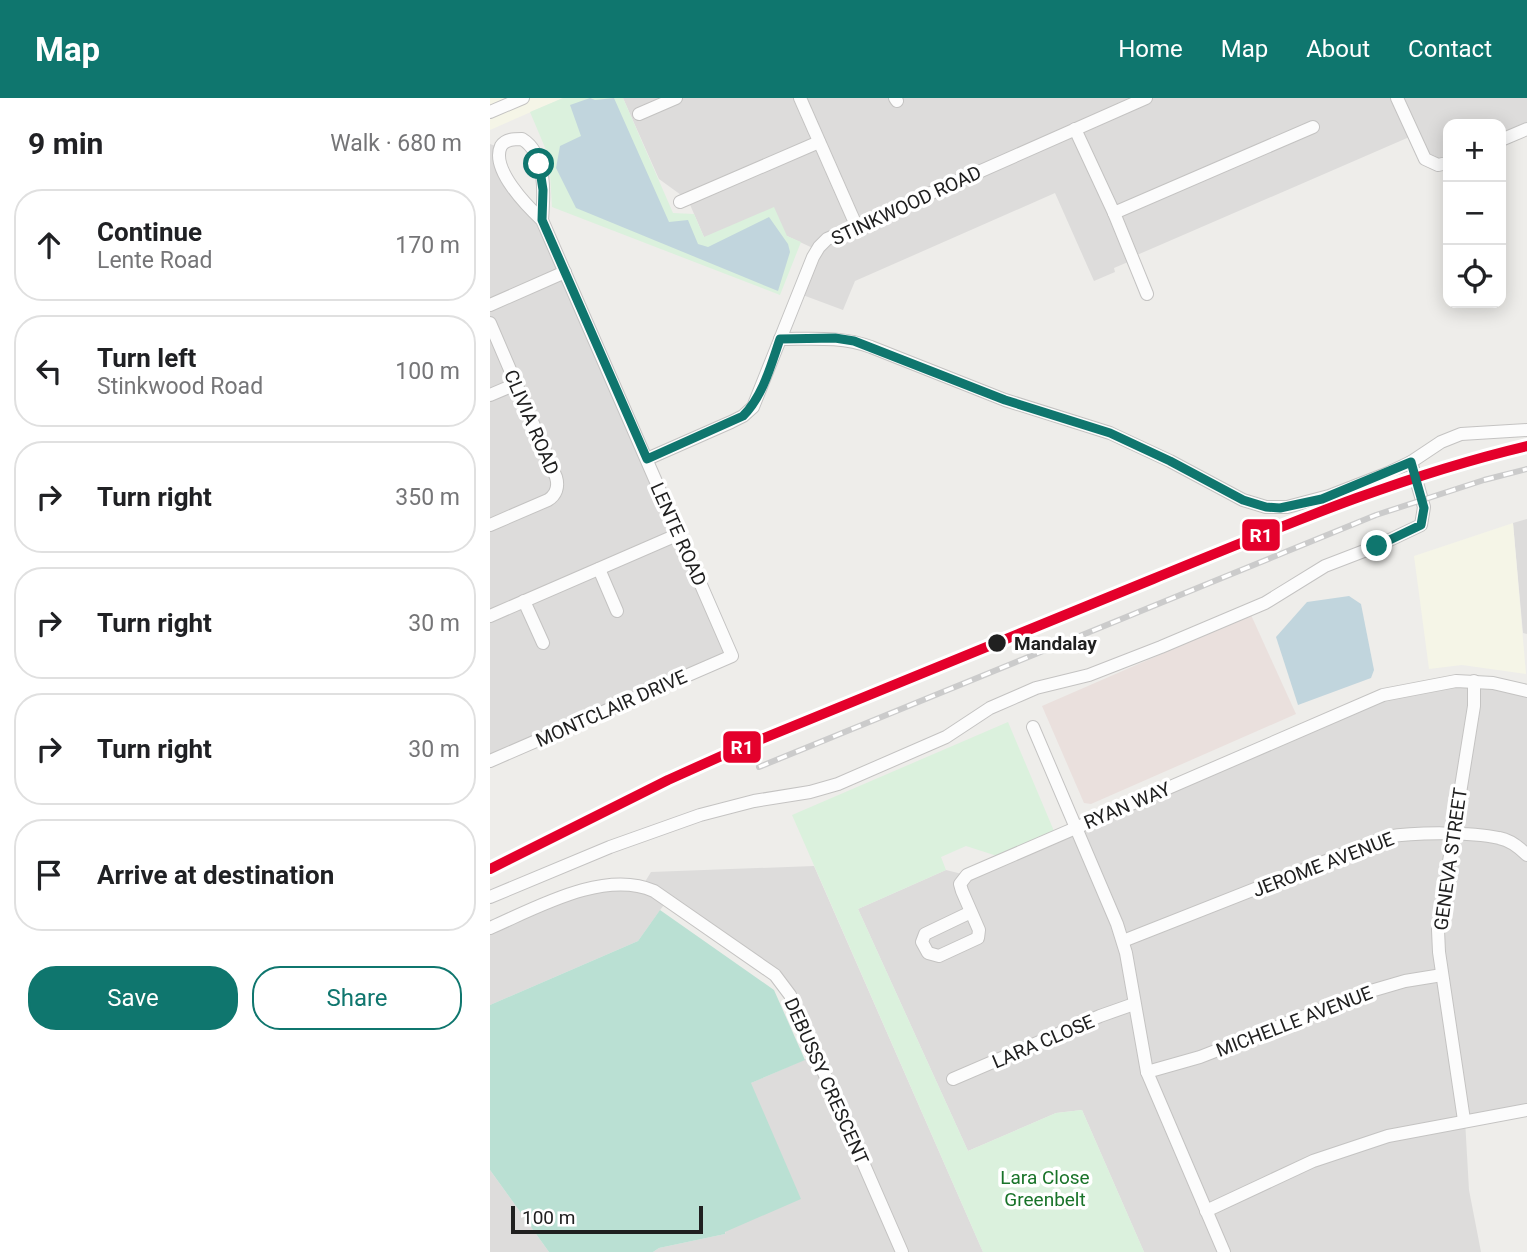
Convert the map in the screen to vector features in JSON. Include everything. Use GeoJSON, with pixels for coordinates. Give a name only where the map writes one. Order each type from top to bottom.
{"type":"FeatureCollection","features":[{"type":"Feature","properties":{"kind":"street"},"geometry":{"type":"LineString","coordinates":[[490,112],[523,98]]}},
{"type":"Feature","properties":{"kind":"street"},"geometry":{"type":"LineString","coordinates":[[639,114],[676,98]]}},
{"type":"Feature","properties":{"kind":"street"},"geometry":{"type":"LineString","coordinates":[[800,98],[856,225]]}},
{"type":"Feature","properties":{"kind":"street","name":"STINKWOOD ROAD"},"geometry":{"type":"LineString","coordinates":[[647,459],[743,416],[752,407],[818,247],[827,239],[1146,98]]}},
{"type":"Feature","properties":{"kind":"street"},"geometry":{"type":"LineString","coordinates":[[1397,98],[1425,159],[1438,166],[1443,164]]}},
{"type":"Feature","properties":{"kind":"street"},"geometry":{"type":"LineString","coordinates":[[1114,213],[1313,127]]}},
{"type":"Feature","properties":{"kind":"street"},"geometry":{"type":"LineString","coordinates":[[1075,129],[1114,213],[1147,294]]}},
{"type":"Feature","properties":{"kind":"street"},"geometry":{"type":"LineString","coordinates":[[1506,138],[1527,129]]}},
{"type":"Feature","properties":{"kind":"street","name":"LENTE ROAD"},"geometry":{"type":"LineString","coordinates":[[542,220],[496,173],[503,144],[517,139],[530,145],[539,164],[542,220],[732,656]]}},
{"type":"Feature","properties":{"kind":"street"},"geometry":{"type":"LineString","coordinates":[[680,202],[819,142]]}},
{"type":"Feature","properties":{"kind":"street"},"geometry":{"type":"LineString","coordinates":[[490,305],[565,272]]}},
{"type":"Feature","properties":{"kind":"street","name":"CLIVIA ROAD"},"geometry":{"type":"LineString","coordinates":[[490,323],[558,486],[555,494],[548,500],[490,525]]}},
{"type":"Feature","properties":{"kind":"street"},"geometry":{"type":"LineString","coordinates":[[780,339],[835,338],[854,341],[1005,400],[1110,433],[1243,500],[1266,507],[1280,508],[1322,499],[1411,462],[1461,433],[1527,430]]}},
{"type":"Feature","properties":{"kind":"street"},"geometry":{"type":"LineString","coordinates":[[490,395],[516,384]]}},
{"type":"Feature","properties":{"kind":"street"},"geometry":{"type":"LineString","coordinates":[[490,897],[610,847],[700,815],[838,784],[946,737],[990,708],[1036,688],[1118,665],[1265,603],[1325,566],[1421,525],[1424,508],[1411,462]]}},
{"type":"Feature","properties":{"kind":"street"},"geometry":{"type":"LineString","coordinates":[[490,616],[680,534]]}},
{"type":"Feature","properties":{"kind":"street"},"geometry":{"type":"LineString","coordinates":[[599,569],[617,611]]}},
{"type":"Feature","properties":{"kind":"street"},"geometry":{"type":"LineString","coordinates":[[524,601],[542,643]]}},
{"type":"Feature","properties":{"kind":"street","name":"MONTCLAIR DRIVE"},"geometry":{"type":"LineString","coordinates":[[490,761],[732,656]]}},
{"type":"Feature","properties":{"kind":"street","name":"RYAN WAY"},"geometry":{"type":"LineString","coordinates":[[1224,1252],[1147,1072],[1123,941],[1076,827],[1383,695],[1439,683],[1474,681],[1527,691]]}},
{"type":"Feature","properties":{"kind":"street","name":"GENEVA STREET"},"geometry":{"type":"LineString","coordinates":[[1464,1120],[1438,930],[1474,706],[1474,681]]}},
{"type":"Feature","properties":{"kind":"street"},"geometry":{"type":"LineString","coordinates":[[971,912],[925,934],[922,942],[928,953],[939,956],[978,938],[980,933],[960,884],[967,875],[1076,827],[1033,727]]}},
{"type":"Feature","properties":{"kind":"street","name":"JEROME AVENUE"},"geometry":{"type":"LineString","coordinates":[[1123,941],[1388,837],[1403,834],[1501,838],[1527,855]]}},
{"type":"Feature","properties":{"kind":"street","name":"DEBUSSY CRESCENT"},"geometry":{"type":"LineString","coordinates":[[490,928],[586,889],[642,886],[665,898],[775,975],[790,995],[902,1252]]}},
{"type":"Feature","properties":{"kind":"street","name":"MICHELLE AVENUE"},"geometry":{"type":"LineString","coordinates":[[1147,1072],[1200,1057],[1364,993],[1405,981],[1443,975]]}},
{"type":"Feature","properties":{"kind":"street","name":"LARA CLOSE"},"geometry":{"type":"LineString","coordinates":[[953,1079],[1134,1004]]}},
{"type":"Feature","properties":{"kind":"street"},"geometry":{"type":"LineString","coordinates":[[1206,1211],[1313,1161],[1388,1136],[1527,1110]]}},
{"type":"Feature","properties":{"kind":"shaded area"},"geometry":{"type":"Polygon","coordinates":[[[490,98],[563,98],[490,130],[490,98]]]}},
{"type":"Feature","properties":{"kind":"shaded area"},"geometry":{"type":"Polygon","coordinates":[[[623,98],[1527,98],[1527,128],[1506,138],[1506,119],[1443,119],[1443,164],[1438,165],[1414,135],[1137,255],[1114,268],[1115,272],[1094,281],[1055,193],[855,281],[843,310],[800,294],[817,250],[787,236],[704,237],[688,200],[659,179],[623,98]]]}},
{"type":"Feature","properties":{"kind":"shaded area"},"geometry":{"type":"Polygon","coordinates":[[[490,144],[501,148],[499,152],[531,209],[733,655],[490,761],[490,144]]]}},
{"type":"Feature","properties":{"kind":"shaded area"},"geometry":{"type":"Polygon","coordinates":[[[1527,519],[1527,634],[1523,633],[1513,523],[1527,519]]]}},
{"type":"Feature","properties":{"kind":"shaded area"},"geometry":{"type":"Polygon","coordinates":[[[1513,523],[1526,674],[1462,665],[1429,669],[1414,556],[1513,523]]]}},
{"type":"Feature","properties":{"kind":"shaded area"},"geometry":{"type":"Polygon","coordinates":[[[1251,615],[1296,714],[1091,804],[1084,803],[1042,706],[1251,615]]]}},
{"type":"Feature","properties":{"kind":"shaded area"},"geometry":{"type":"Polygon","coordinates":[[[1433,683],[1527,691],[1527,1108],[1465,1120],[1469,1190],[1481,1252],[1144,1252],[1082,1110],[1056,1113],[968,1151],[858,909],[946,870],[966,875],[1383,694],[1433,683]]]}},
{"type":"Feature","properties":{"kind":"shaded area"},"geometry":{"type":"Polygon","coordinates":[[[814,866],[983,1252],[653,1252],[659,1248],[725,1234],[751,1083],[817,1054],[791,994],[668,899],[638,941],[490,1005],[490,928],[567,894],[643,885],[651,872],[814,866]]]}},
{"type":"Feature","properties":{"kind":"shaded area"},"geometry":{"type":"Polygon","coordinates":[[[490,1170],[549,1252],[490,1252],[490,1170]]]}},
{"type":"Feature","properties":{"kind":"green space"},"geometry":{"type":"Polygon","coordinates":[[[563,98],[623,98],[673,213],[694,214],[704,237],[774,207],[787,236],[801,242],[780,295],[552,207],[549,157],[530,112],[563,98]]]}},
{"type":"Feature","properties":{"kind":"green space","name":"Lara Close Greenbelt"},"geometry":{"type":"Polygon","coordinates":[[[1008,722],[1054,831],[997,856],[966,846],[941,857],[946,870],[858,909],[968,1151],[1056,1113],[1082,1110],[1144,1252],[983,1252],[792,815],[1008,722]]]}},
{"type":"Feature","properties":{"kind":"green space"},"geometry":{"type":"Polygon","coordinates":[[[660,910],[774,990],[805,1060],[751,1083],[801,1199],[725,1234],[659,1248],[653,1252],[549,1252],[490,1170],[490,1005],[638,941],[660,910]]]}},
{"type":"Feature","properties":{"kind":"water"},"geometry":{"type":"Polygon","coordinates":[[[590,98],[614,98],[669,222],[688,220],[698,244],[708,247],[769,217],[788,244],[790,252],[778,291],[576,208],[556,168],[560,146],[581,136],[570,105],[590,98]]]}},
{"type":"Feature","properties":{"kind":"water"},"geometry":{"type":"Polygon","coordinates":[[[1349,596],[1361,604],[1374,670],[1371,678],[1298,705],[1276,637],[1307,602],[1349,596]]]}},
{"type":"Feature","properties":{"kind":"railway"},"geometry":{"type":"LineString","coordinates":[[759,767],[1376,515],[1527,469]]}},
{"type":"Feature","properties":{"kind":"transit line","name":"R1"},"geometry":{"type":"LineString","coordinates":[[490,869],[668,780],[737,749],[1246,541],[1384,488],[1527,446]]}},
{"type":"Feature","properties":{"kind":"place","name":"Mandalay"},"geometry":{"type":"Point","coordinates":[997,643]}},
{"type":"Feature","properties":{"kind":"route"},"geometry":{"type":"LineString","coordinates":[[539,164],[543,190],[542,220],[647,459],[743,416],[752,407],[760,392],[780,339],[835,338],[854,341],[1005,400],[1110,433],[1255,505],[1280,508],[1322,499],[1411,462],[1424,508],[1421,525],[1377,546]]}}]}
